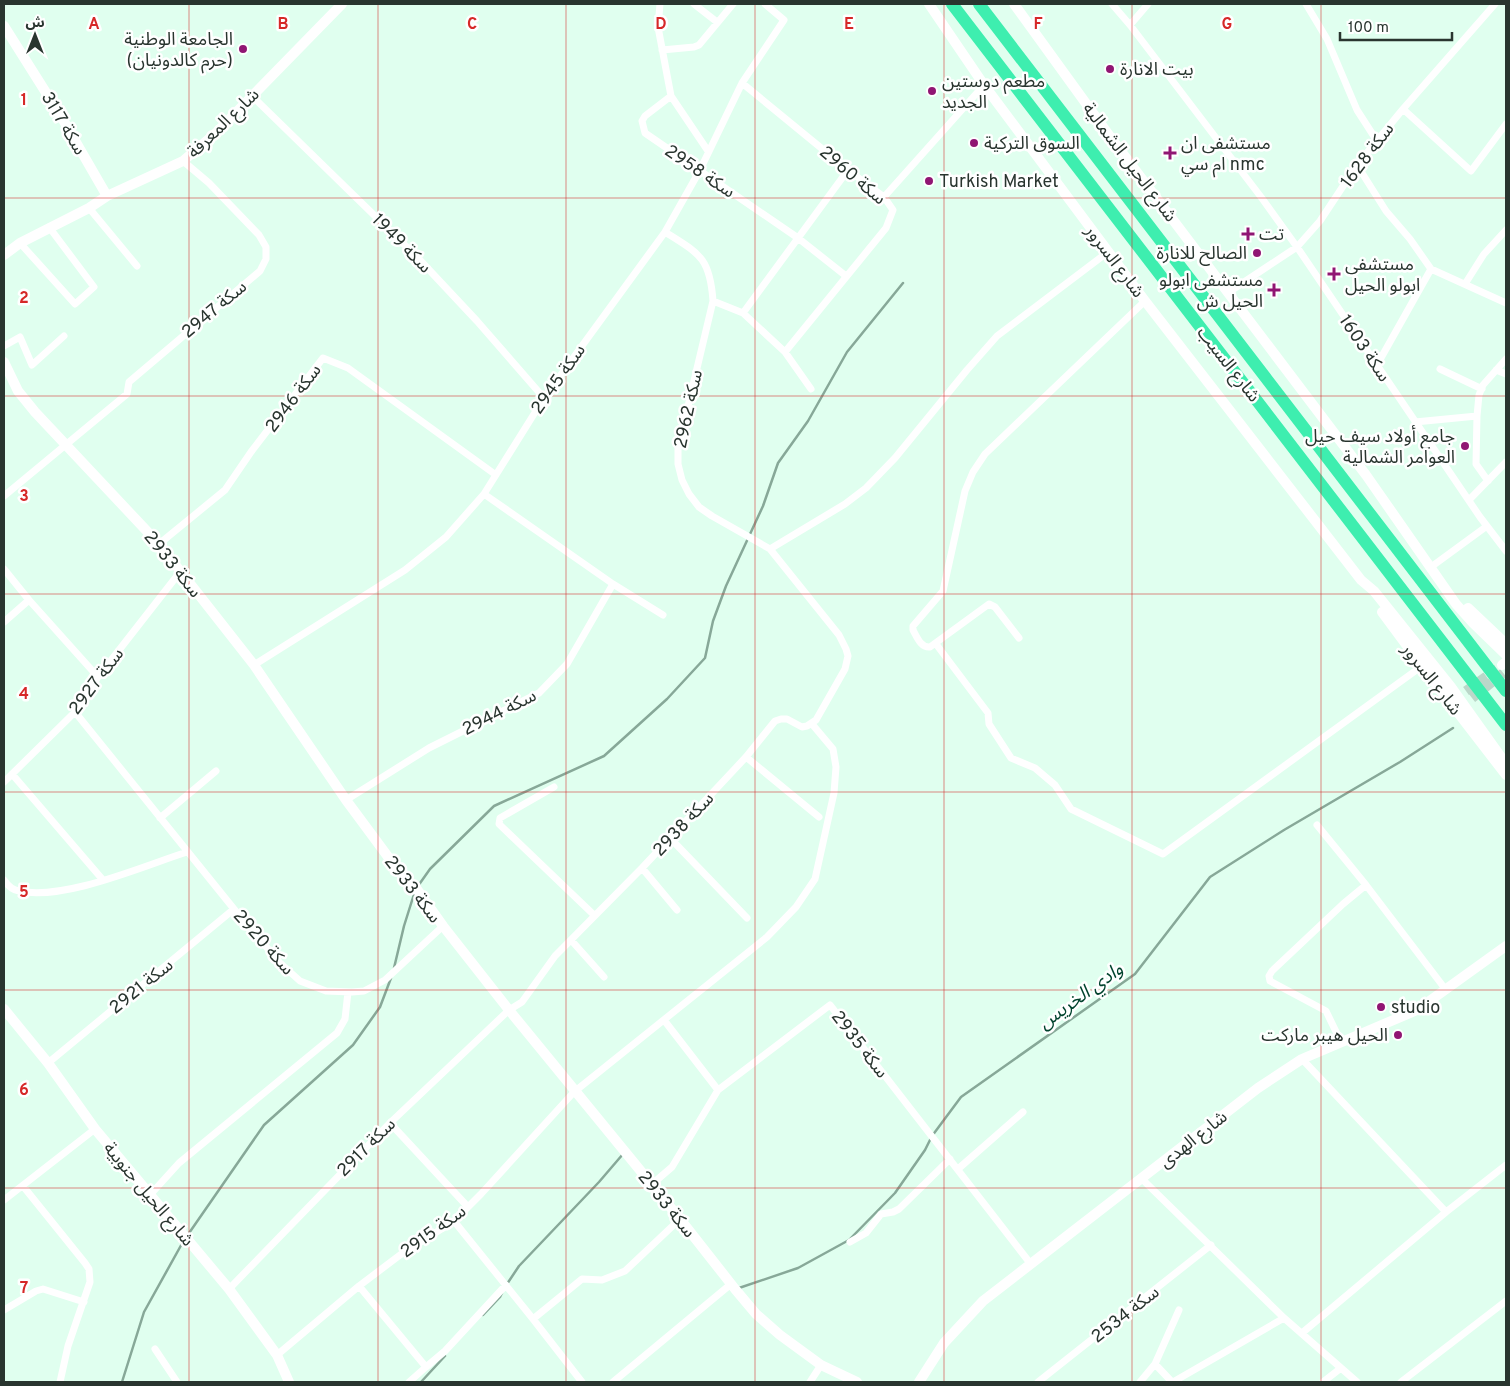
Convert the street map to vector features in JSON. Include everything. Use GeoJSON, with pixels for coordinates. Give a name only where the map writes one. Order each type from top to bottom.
{"type":"FeatureCollection","features":[{"type":"Feature","properties":{"kind":"highway","name":"شارع السيب"},"geometry":{"type":"LineString","coordinates":[[952,4],[1506,725]]}},
{"type":"Feature","properties":{"kind":"highway","name":"شارع السيب"},"geometry":{"type":"LineString","coordinates":[[979,4],[1506,691]]}},
{"type":"Feature","properties":{"kind":"street","name":"شارع المعرفة"},"geometry":{"type":"LineString","coordinates":[[4,255],[20,243],[89,208],[107,196],[183,161],[217,132],[342,4]]}},
{"type":"Feature","properties":{"kind":"street"},"geometry":{"type":"LineString","coordinates":[[660,4],[658,27],[671,96],[708,151]]}},
{"type":"Feature","properties":{"kind":"street"},"geometry":{"type":"LineString","coordinates":[[694,4],[717,22]]}},
{"type":"Feature","properties":{"kind":"street"},"geometry":{"type":"LineString","coordinates":[[662,50],[699,45],[733,4]]}},
{"type":"Feature","properties":{"kind":"street","name":"سكة 2945"},"geometry":{"type":"LineString","coordinates":[[254,665],[406,570],[446,538],[484,494],[544,398],[665,232],[700,170],[742,83],[784,20],[764,4]]}},
{"type":"Feature","properties":{"kind":"street","name":"شارع السرور"},"geometry":{"type":"LineString","coordinates":[[922,4],[936,22],[948,33]]}},
{"type":"Feature","properties":{"kind":"street","name":"شارع السرور"},"geometry":{"type":"LineString","coordinates":[[930,4],[984,85],[1108,252],[1361,580],[1369,595],[1422,666],[1461,700],[1506,775]]}},
{"type":"Feature","properties":{"kind":"street","name":"شارع الحيل الشمالية"},"geometry":{"type":"LineString","coordinates":[[1014,4],[1111,138],[1366,475],[1456,604],[1505,665]]}},
{"type":"Feature","properties":{"kind":"street"},"geometry":{"type":"LineString","coordinates":[[1021,4],[1039,38]]}},
{"type":"Feature","properties":{"kind":"street","name":"سكة 1603"},"geometry":{"type":"LineString","coordinates":[[1112,4],[1261,197],[1506,551]]}},
{"type":"Feature","properties":{"kind":"street"},"geometry":{"type":"LineString","coordinates":[[1130,25],[1148,4]]}},
{"type":"Feature","properties":{"kind":"street"},"geometry":{"type":"LineString","coordinates":[[1306,4],[1327,39],[1357,110],[1377,141]]}},
{"type":"Feature","properties":{"kind":"street","name":"سكة 1628"},"geometry":{"type":"LineString","coordinates":[[1229,292],[1297,247],[1320,221],[1357,165],[1403,108],[1495,4]]}},
{"type":"Feature","properties":{"kind":"street","name":"سكة 3117"},"geometry":{"type":"LineString","coordinates":[[4,26],[62,118],[107,196]]}},
{"type":"Feature","properties":{"kind":"street","name":"سكة 2960"},"geometry":{"type":"LineString","coordinates":[[742,83],[884,197],[893,210],[886,228],[784,352]]}},
{"type":"Feature","properties":{"kind":"street"},"geometry":{"type":"LineString","coordinates":[[884,197],[984,85]]}},
{"type":"Feature","properties":{"kind":"street","name":"سكة 1949"},"geometry":{"type":"LineString","coordinates":[[252,96],[418,258],[477,321],[544,398]]}},
{"type":"Feature","properties":{"kind":"street","name":"سكة 2958"},"geometry":{"type":"LineString","coordinates":[[671,96],[644,116],[642,121],[644,133],[798,238],[846,276]]}},
{"type":"Feature","properties":{"kind":"street"},"geometry":{"type":"LineString","coordinates":[[1403,108],[1471,171],[1506,124]]}},
{"type":"Feature","properties":{"kind":"street","name":"سكة 2947"},"geometry":{"type":"LineString","coordinates":[[4,496],[127,394],[129,382],[260,271],[266,259],[266,247],[259,234],[183,161]]}},
{"type":"Feature","properties":{"kind":"street"},"geometry":{"type":"LineString","coordinates":[[1357,165],[1386,211],[1410,239],[1431,269],[1506,303]]}},
{"type":"Feature","properties":{"kind":"street"},"geometry":{"type":"LineString","coordinates":[[744,313],[848,170]]}},
{"type":"Feature","properties":{"kind":"street"},"geometry":{"type":"LineString","coordinates":[[89,208],[137,266]]}},
{"type":"Feature","properties":{"kind":"street"},"geometry":{"type":"LineString","coordinates":[[20,243],[75,304],[94,287],[49,227]]}},
{"type":"Feature","properties":{"kind":"street"},"geometry":{"type":"LineString","coordinates":[[1465,284],[1484,254],[1506,230]]}},
{"type":"Feature","properties":{"kind":"street","name":"سكة 2962"},"geometry":{"type":"LineString","coordinates":[[665,232],[697,253],[704,260],[712,282],[713,301],[678,448],[678,464],[682,480],[689,494],[699,507],[770,549],[839,635],[848,656],[847,663],[842,675],[812,724]]}},
{"type":"Feature","properties":{"kind":"street"},"geometry":{"type":"LineString","coordinates":[[770,549],[845,504],[866,488],[895,458],[997,336],[1108,252]]}},
{"type":"Feature","properties":{"kind":"street"},"geometry":{"type":"LineString","coordinates":[[1377,365],[1431,269]]}},
{"type":"Feature","properties":{"kind":"street"},"geometry":{"type":"LineString","coordinates":[[713,301],[744,313],[784,352],[811,389]]}},
{"type":"Feature","properties":{"kind":"street"},"geometry":{"type":"LineString","coordinates":[[1019,638],[995,607],[989,604],[930,648],[922,645],[913,630],[913,626],[943,591],[965,491],[973,472],[985,454],[1145,301]]}},
{"type":"Feature","properties":{"kind":"street"},"geometry":{"type":"LineString","coordinates":[[4,346],[20,337],[32,365],[64,336]]}},
{"type":"Feature","properties":{"kind":"street","name":"سكة 2946"},"geometry":{"type":"LineString","coordinates":[[159,544],[225,490],[251,452],[323,358],[348,368],[496,475]]}},
{"type":"Feature","properties":{"kind":"street"},"geometry":{"type":"LineString","coordinates":[[1488,481],[1476,464],[1477,416],[1484,385],[1506,360]]}},
{"type":"Feature","properties":{"kind":"street","name":"سكة 2933"},"geometry":{"type":"LineString","coordinates":[[4,362],[18,391],[65,446],[159,544],[254,665],[346,800],[403,877],[416,888],[443,926],[574,1092],[756,1314],[780,1335],[821,1365],[857,1382]]}},
{"type":"Feature","properties":{"kind":"street"},"geometry":{"type":"LineString","coordinates":[[1440,368],[1482,389]]}},
{"type":"Feature","properties":{"kind":"street"},"geometry":{"type":"LineString","coordinates":[[1496,370],[1506,374]]}},
{"type":"Feature","properties":{"kind":"street"},"geometry":{"type":"LineString","coordinates":[[1416,422],[1477,416]]}},
{"type":"Feature","properties":{"kind":"street"},"geometry":{"type":"LineString","coordinates":[[1469,500],[1506,462]]}},
{"type":"Feature","properties":{"kind":"street"},"geometry":{"type":"LineString","coordinates":[[484,494],[613,584],[663,615]]}},
{"type":"Feature","properties":{"kind":"street"},"geometry":{"type":"LineString","coordinates":[[1431,567],[1487,526]]}},
{"type":"Feature","properties":{"kind":"street"},"geometry":{"type":"LineString","coordinates":[[4,569],[28,600],[98,677]]}},
{"type":"Feature","properties":{"kind":"street","name":"سكة 2927"},"geometry":{"type":"LineString","coordinates":[[4,782],[75,712],[98,677],[180,572]]}},
{"type":"Feature","properties":{"kind":"street","name":"شارع السرور"},"geometry":{"type":"LineString","coordinates":[[1361,580],[1374,591],[1461,700],[1506,764]]}},
{"type":"Feature","properties":{"kind":"street","name":"سكة 2944"},"geometry":{"type":"LineString","coordinates":[[346,800],[429,748],[539,693],[567,664],[613,584]]}},
{"type":"Feature","properties":{"kind":"street","name":"شارع الحيل الشمالية"},"geometry":{"type":"LineString","coordinates":[[1444,585],[1506,644]]}},
{"type":"Feature","properties":{"kind":"street"},"geometry":{"type":"LineString","coordinates":[[4,622],[28,600]]}},
{"type":"Feature","properties":{"kind":"street"},"geometry":{"type":"LineString","coordinates":[[936,644],[988,713],[989,724],[1011,758],[1035,768],[1054,786],[1071,809],[1164,854],[1422,666]]}},
{"type":"Feature","properties":{"kind":"street","name":"سكة 2920"},"geometry":{"type":"LineString","coordinates":[[75,712],[234,909],[280,963],[294,976],[326,991],[364,991],[386,980],[443,926]]}},
{"type":"Feature","properties":{"kind":"street","name":"سكة 2938"},"geometry":{"type":"LineString","coordinates":[[509,1010],[522,1002],[548,966],[571,940],[642,868],[746,757],[775,721],[781,718],[787,719],[802,727],[812,724]]}},
{"type":"Feature","properties":{"kind":"street","name":"سكة 2915"},"geometry":{"type":"LineString","coordinates":[[277,1355],[359,1286],[400,1255],[454,1221],[574,1092],[767,937],[796,907],[816,879],[834,794],[836,766],[833,749],[812,724]]}},
{"type":"Feature","properties":{"kind":"street"},"geometry":{"type":"LineString","coordinates":[[746,757],[819,817]]}},
{"type":"Feature","properties":{"kind":"street"},"geometry":{"type":"LineString","coordinates":[[160,818],[216,771]]}},
{"type":"Feature","properties":{"kind":"street"},"geometry":{"type":"LineString","coordinates":[[12,774],[103,880]]}},
{"type":"Feature","properties":{"kind":"street"},"geometry":{"type":"LineString","coordinates":[[554,788],[500,818],[499,824],[594,915]]}},
{"type":"Feature","properties":{"kind":"street"},"geometry":{"type":"LineString","coordinates":[[1317,825],[1366,885],[1446,990]]}},
{"type":"Feature","properties":{"kind":"street"},"geometry":{"type":"LineString","coordinates":[[670,838],[747,918]]}},
{"type":"Feature","properties":{"kind":"street"},"geometry":{"type":"LineString","coordinates":[[4,880],[17,891],[34,893],[74,888],[188,852]]}},
{"type":"Feature","properties":{"kind":"street"},"geometry":{"type":"LineString","coordinates":[[642,868],[677,910]]}},
{"type":"Feature","properties":{"kind":"street"},"geometry":{"type":"LineString","coordinates":[[1341,1042],[1326,1011],[1270,981],[1269,976],[1343,904],[1366,885]]}},
{"type":"Feature","properties":{"kind":"street","name":"سكة 2921"},"geometry":{"type":"LineString","coordinates":[[48,1063],[234,909]]}},
{"type":"Feature","properties":{"kind":"street"},"geometry":{"type":"LineString","coordinates":[[571,940],[604,977]]}},
{"type":"Feature","properties":{"kind":"street","name":"شارع الهدى"},"geometry":{"type":"LineString","coordinates":[[919,1382],[944,1343],[982,1301],[1258,1088],[1302,1059],[1418,1010],[1506,946]]}},
{"type":"Feature","properties":{"kind":"street"},"geometry":{"type":"LineString","coordinates":[[150,1195],[179,1163],[337,1033],[345,1019],[348,992]]}},
{"type":"Feature","properties":{"kind":"street","name":"سكة 2935"},"geometry":{"type":"LineString","coordinates":[[651,1185],[672,1167],[718,1090],[830,1005],[1030,1263]]}},
{"type":"Feature","properties":{"kind":"street","name":"شارع الحيل جنوبية"},"geometry":{"type":"LineString","coordinates":[[4,1009],[48,1063],[95,1129],[228,1288],[277,1355],[289,1382]]}},
{"type":"Feature","properties":{"kind":"street","name":"سكة 2917"},"geometry":{"type":"LineString","coordinates":[[228,1288],[390,1123],[509,1010]]}},
{"type":"Feature","properties":{"kind":"street"},"geometry":{"type":"LineString","coordinates":[[664,1020],[718,1090]]}},
{"type":"Feature","properties":{"kind":"street"},"geometry":{"type":"LineString","coordinates":[[1302,1059],[1446,1212]]}},
{"type":"Feature","properties":{"kind":"street"},"geometry":{"type":"LineString","coordinates":[[958,1169],[1023,1112]]}},
{"type":"Feature","properties":{"kind":"street"},"geometry":{"type":"LineString","coordinates":[[390,1123],[468,1207]]}},
{"type":"Feature","properties":{"kind":"street"},"geometry":{"type":"LineString","coordinates":[[4,1200],[95,1129]]}},
{"type":"Feature","properties":{"kind":"street"},"geometry":{"type":"LineString","coordinates":[[850,1242],[866,1233],[881,1214],[899,1209],[950,1159]]}},
{"type":"Feature","properties":{"kind":"street"},"geometry":{"type":"LineString","coordinates":[[1302,1333],[1446,1212],[1506,1165]]}},
{"type":"Feature","properties":{"kind":"street"},"geometry":{"type":"LineString","coordinates":[[1142,1179],[1284,1318],[1357,1382]]}},
{"type":"Feature","properties":{"kind":"street"},"geometry":{"type":"LineString","coordinates":[[23,1186],[89,1269],[90,1282],[68,1346],[60,1382]]}},
{"type":"Feature","properties":{"kind":"street"},"geometry":{"type":"LineString","coordinates":[[533,1318],[582,1279],[602,1280],[625,1271],[680,1219]]}},
{"type":"Feature","properties":{"kind":"street"},"geometry":{"type":"LineString","coordinates":[[454,1221],[582,1382]]}},
{"type":"Feature","properties":{"kind":"street","name":"سكة 2534"},"geometry":{"type":"LineString","coordinates":[[1038,1382],[1211,1246]]}},
{"type":"Feature","properties":{"kind":"street"},"geometry":{"type":"LineString","coordinates":[[613,1382],[731,1284]]}},
{"type":"Feature","properties":{"kind":"street"},"geometry":{"type":"LineString","coordinates":[[409,1382],[445,1350],[506,1285]]}},
{"type":"Feature","properties":{"kind":"street"},"geometry":{"type":"LineString","coordinates":[[359,1286],[426,1367]]}},
{"type":"Feature","properties":{"kind":"street"},"geometry":{"type":"LineString","coordinates":[[4,1310],[36,1290],[42,1289],[84,1302]]}},
{"type":"Feature","properties":{"kind":"street"},"geometry":{"type":"LineString","coordinates":[[1401,1382],[1506,1301]]}},
{"type":"Feature","properties":{"kind":"street"},"geometry":{"type":"LineString","coordinates":[[1140,1382],[1155,1364],[1179,1310]]}},
{"type":"Feature","properties":{"kind":"street"},"geometry":{"type":"LineString","coordinates":[[1155,1364],[1173,1382],[1284,1318]]}},
{"type":"Feature","properties":{"kind":"street"},"geometry":{"type":"LineString","coordinates":[[156,1349],[177,1382]]}},
{"type":"Feature","properties":{"kind":"street"},"geometry":{"type":"LineString","coordinates":[[810,1382],[821,1365]]}},
{"type":"Feature","properties":{"kind":"street"},"geometry":{"type":"LineString","coordinates":[[1323,1382],[1341,1368]]}},
{"type":"Feature","properties":{"kind":"waterway"},"geometry":{"type":"LineString","coordinates":[[418,886],[430,869],[494,806],[604,756],[667,699],[705,658],[713,621],[726,586],[763,506],[778,463],[808,421],[847,352],[903,283]]}},
{"type":"Feature","properties":{"kind":"waterway","name":"وادي الخريس"},"geometry":{"type":"LineString","coordinates":[[739,1288],[798,1268],[849,1240],[895,1193],[925,1150],[932,1136],[961,1097],[1135,974],[1210,877],[1453,728]]}},
{"type":"Feature","properties":{"kind":"waterway"},"geometry":{"type":"LineString","coordinates":[[394,968],[415,891]]}},
{"type":"Feature","properties":{"kind":"waterway"},"geometry":{"type":"LineString","coordinates":[[187,1236],[264,1125],[353,1045],[380,1007],[391,978]]}},
{"type":"Feature","properties":{"kind":"waterway"},"geometry":{"type":"LineString","coordinates":[[507,1284],[519,1266],[623,1154]]}},
{"type":"Feature","properties":{"kind":"waterway"},"geometry":{"type":"LineString","coordinates":[[122,1382],[144,1312],[184,1240]]}},
{"type":"Feature","properties":{"kind":"waterway"},"geometry":{"type":"LineString","coordinates":[[483,1315],[502,1293]]}},
{"type":"Feature","properties":{"kind":"waterway"},"geometry":{"type":"LineString","coordinates":[[421,1382],[445,1356]]}},
{"type":"Feature","properties":{"kind":"tunnel"},"geometry":{"type":"LineString","coordinates":[[1466,691],[1497,669]]}},
{"type":"Feature","properties":{"kind":"tunnel"},"geometry":{"type":"LineString","coordinates":[[1472,698],[1506,671]]}},
{"type":"Feature","properties":{"kind":"place","name":"الجامعة الوطنية (حرم كالدونيان)"},"geometry":{"type":"Point","coordinates":[243,49]}},
{"type":"Feature","properties":{"kind":"place","name":"بيت الانارة"},"geometry":{"type":"Point","coordinates":[1110,69]}},
{"type":"Feature","properties":{"kind":"place","name":"مطعم دوستين الجديد"},"geometry":{"type":"Point","coordinates":[932,91]}},
{"type":"Feature","properties":{"kind":"place","name":"السوق التركية"},"geometry":{"type":"Point","coordinates":[974,143]}},
{"type":"Feature","properties":{"kind":"place","name":"مستشفى ان ام سي nmc"},"geometry":{"type":"Point","coordinates":[1170,153]}},
{"type":"Feature","properties":{"kind":"place","name":"Turkish Market"},"geometry":{"type":"Point","coordinates":[929,181]}},
{"type":"Feature","properties":{"kind":"place","name":"تت"},"geometry":{"type":"Point","coordinates":[1248,234]}},
{"type":"Feature","properties":{"kind":"place","name":"الصالح للانارة"},"geometry":{"type":"Point","coordinates":[1257,253]}},
{"type":"Feature","properties":{"kind":"place","name":"مستشفى ابولو الحيل"},"geometry":{"type":"Point","coordinates":[1334,274]}},
{"type":"Feature","properties":{"kind":"place","name":"مستشفى ابولو الحيل ش"},"geometry":{"type":"Point","coordinates":[1274,290]}},
{"type":"Feature","properties":{"kind":"place","name":"جامع أولاد سيف حيل العوامر الشمالية"},"geometry":{"type":"Point","coordinates":[1465,446]}},
{"type":"Feature","properties":{"kind":"place","name":"studio"},"geometry":{"type":"Point","coordinates":[1381,1007]}},
{"type":"Feature","properties":{"kind":"place","name":"الحيل هيبر ماركت"},"geometry":{"type":"Point","coordinates":[1398,1035]}}]}
